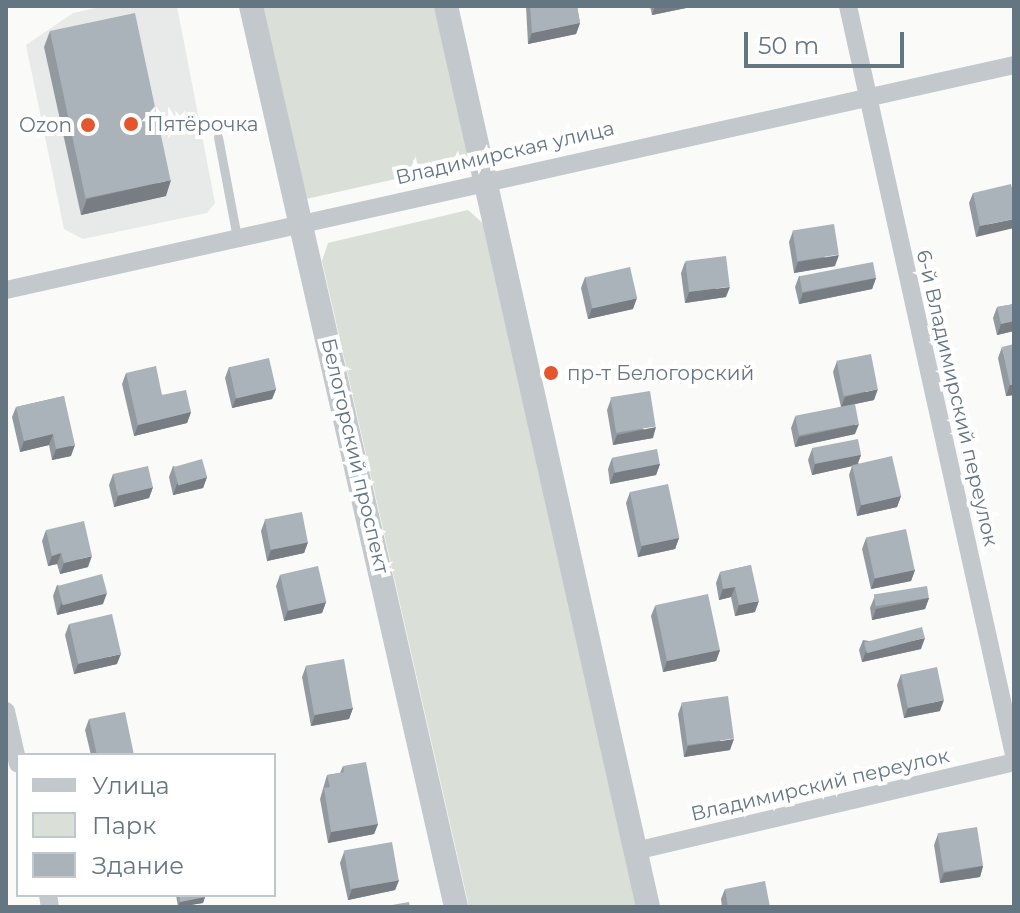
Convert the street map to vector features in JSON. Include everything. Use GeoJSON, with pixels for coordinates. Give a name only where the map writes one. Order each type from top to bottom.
{"type":"FeatureCollection","features":[{"type":"Feature","properties":{"kind":"street","name":"Белогорский проспект"},"geometry":{"type":"LineString","coordinates":[[251,6],[303,223],[456,907]]}},
{"type":"Feature","properties":{"kind":"street"},"geometry":{"type":"LineString","coordinates":[[446,6],[648,907]]}},
{"type":"Feature","properties":{"kind":"street","name":"6-й Владимирский переулок"},"geometry":{"type":"LineString","coordinates":[[848,6],[1014,755]]}},
{"type":"Feature","properties":{"kind":"street","name":"Владимирская улица"},"geometry":{"type":"LineString","coordinates":[[6,290],[486,178],[1014,65]]}},
{"type":"Feature","properties":{"kind":"street"},"geometry":{"type":"LineString","coordinates":[[6,711],[16,755]]}},
{"type":"Feature","properties":{"kind":"street","name":"Владимирский переулок"},"geometry":{"type":"LineString","coordinates":[[635,851],[1014,762]]}},
{"type":"Feature","properties":{"kind":"lane"},"geometry":{"type":"LineString","coordinates":[[218,137],[237,238]]}},
{"type":"Feature","properties":{"kind":"shaded area"},"geometry":{"type":"Polygon","coordinates":[[[105,6],[177,6],[215,203],[207,213],[83,239],[64,229],[26,45],[73,13],[105,6]]]}},
{"type":"Feature","properties":{"kind":"green space"},"geometry":{"type":"Polygon","coordinates":[[[262,6],[437,6],[472,162],[306,199],[262,6]]]}},
{"type":"Feature","properties":{"kind":"green space"},"geometry":{"type":"Polygon","coordinates":[[[468,210],[487,227],[640,907],[469,907],[322,261],[328,243],[468,210]]]}},
{"type":"Feature","properties":{"kind":"building"},"geometry":{"type":"Polygon","coordinates":[[[530,6],[577,6],[580,23],[532,33],[530,6]]]}},
{"type":"Feature","properties":{"kind":"building"},"geometry":{"type":"Polygon","coordinates":[[[135,13],[171,180],[85,198],[50,31],[135,13]]]}},
{"type":"Feature","properties":{"kind":"building"},"geometry":{"type":"Polygon","coordinates":[[[1011,184],[1014,219],[980,226],[973,193],[1011,184]]]}},
{"type":"Feature","properties":{"kind":"building"},"geometry":{"type":"Polygon","coordinates":[[[834,224],[839,255],[797,261],[793,231],[834,224]]]}},
{"type":"Feature","properties":{"kind":"building"},"geometry":{"type":"Polygon","coordinates":[[[726,256],[730,287],[689,292],[685,261],[726,256]]]}},
{"type":"Feature","properties":{"kind":"building"},"geometry":{"type":"Polygon","coordinates":[[[873,262],[876,278],[802,292],[799,276],[873,262]]]}},
{"type":"Feature","properties":{"kind":"building"},"geometry":{"type":"Polygon","coordinates":[[[630,267],[637,298],[592,309],[585,277],[630,267]]]}},
{"type":"Feature","properties":{"kind":"building"},"geometry":{"type":"Polygon","coordinates":[[[1014,304],[1014,321],[1001,324],[997,307],[1014,304]]]}},
{"type":"Feature","properties":{"kind":"building"},"geometry":{"type":"Polygon","coordinates":[[[1014,344],[1014,384],[1010,385],[1002,347],[1014,344]]]}},
{"type":"Feature","properties":{"kind":"building"},"geometry":{"type":"Polygon","coordinates":[[[871,354],[878,389],[844,396],[837,361],[871,354]]]}},
{"type":"Feature","properties":{"kind":"building"},"geometry":{"type":"Polygon","coordinates":[[[269,358],[276,389],[236,398],[229,367],[269,358]]]}},
{"type":"Feature","properties":{"kind":"building"},"geometry":{"type":"Polygon","coordinates":[[[156,366],[162,395],[186,390],[191,412],[138,425],[126,373],[156,366]]]}},
{"type":"Feature","properties":{"kind":"building"},"geometry":{"type":"Polygon","coordinates":[[[650,391],[656,427],[616,433],[610,397],[650,391]]]}},
{"type":"Feature","properties":{"kind":"building"},"geometry":{"type":"Polygon","coordinates":[[[64,396],[75,445],[56,449],[53,434],[24,441],[16,407],[64,396]]]}},
{"type":"Feature","properties":{"kind":"building"},"geometry":{"type":"Polygon","coordinates":[[[855,404],[859,424],[799,435],[795,416],[855,404]]]}},
{"type":"Feature","properties":{"kind":"building"},"geometry":{"type":"Polygon","coordinates":[[[858,439],[861,455],[815,464],[812,448],[858,439]]]}},
{"type":"Feature","properties":{"kind":"building"},"geometry":{"type":"Polygon","coordinates":[[[657,449],[660,464],[615,473],[612,458],[657,449]]]}},
{"type":"Feature","properties":{"kind":"building"},"geometry":{"type":"Polygon","coordinates":[[[892,456],[901,496],[861,505],[852,465],[892,456]]]}},
{"type":"Feature","properties":{"kind":"building"},"geometry":{"type":"Polygon","coordinates":[[[202,459],[207,477],[178,486],[173,467],[202,459]]]}},
{"type":"Feature","properties":{"kind":"building"},"geometry":{"type":"Polygon","coordinates":[[[148,466],[153,487],[118,496],[113,474],[148,466]]]}},
{"type":"Feature","properties":{"kind":"building"},"geometry":{"type":"Polygon","coordinates":[[[668,484],[679,538],[641,546],[630,492],[668,484]]]}},
{"type":"Feature","properties":{"kind":"building"},"geometry":{"type":"Polygon","coordinates":[[[302,512],[308,542],[271,550],[265,519],[302,512]]]}},
{"type":"Feature","properties":{"kind":"building"},"geometry":{"type":"Polygon","coordinates":[[[84,521],[92,556],[64,563],[61,553],[52,556],[46,530],[84,521]]]}},
{"type":"Feature","properties":{"kind":"building"},"geometry":{"type":"Polygon","coordinates":[[[906,529],[915,570],[875,579],[866,538],[906,529]]]}},
{"type":"Feature","properties":{"kind":"building"},"geometry":{"type":"Polygon","coordinates":[[[751,565],[759,601],[739,605],[735,587],[723,589],[720,572],[751,565]]]}},
{"type":"Feature","properties":{"kind":"building"},"geometry":{"type":"Polygon","coordinates":[[[318,566],[326,602],[288,611],[280,575],[318,566]]]}},
{"type":"Feature","properties":{"kind":"building"},"geometry":{"type":"Polygon","coordinates":[[[102,574],[107,593],[63,605],[58,586],[102,574]]]}},
{"type":"Feature","properties":{"kind":"building"},"geometry":{"type":"Polygon","coordinates":[[[927,586],[929,598],[876,606],[874,594],[927,586]]]}},
{"type":"Feature","properties":{"kind":"building"},"geometry":{"type":"Polygon","coordinates":[[[708,594],[720,650],[667,661],[655,605],[708,594]]]}},
{"type":"Feature","properties":{"kind":"building"},"geometry":{"type":"Polygon","coordinates":[[[112,614],[121,654],[78,664],[69,624],[112,614]]]}},
{"type":"Feature","properties":{"kind":"building"},"geometry":{"type":"Polygon","coordinates":[[[922,627],[925,638],[867,653],[864,643],[922,627]]]}},
{"type":"Feature","properties":{"kind":"building"},"geometry":{"type":"Polygon","coordinates":[[[344,659],[353,708],[314,715],[306,666],[344,659]]]}},
{"type":"Feature","properties":{"kind":"building"},"geometry":{"type":"Polygon","coordinates":[[[937,667],[944,700],[908,708],[901,675],[937,667]]]}},
{"type":"Feature","properties":{"kind":"building"},"geometry":{"type":"Polygon","coordinates":[[[728,696],[734,739],[687,745],[681,703],[728,696]]]}},
{"type":"Feature","properties":{"kind":"building"},"geometry":{"type":"Polygon","coordinates":[[[125,712],[134,753],[97,753],[89,719],[125,712]]]}},
{"type":"Feature","properties":{"kind":"building"},"geometry":{"type":"Polygon","coordinates":[[[366,762],[378,824],[331,832],[324,788],[330,787],[327,775],[344,772],[343,766],[366,762]]]}},
{"type":"Feature","properties":{"kind":"building"},"geometry":{"type":"Polygon","coordinates":[[[977,827],[983,866],[944,872],[937,833],[977,827]]]}},
{"type":"Feature","properties":{"kind":"building"},"geometry":{"type":"Polygon","coordinates":[[[392,842],[399,880],[351,889],[344,851],[392,842]]]}},
{"type":"Feature","properties":{"kind":"building"},"geometry":{"type":"Polygon","coordinates":[[[765,881],[770,907],[728,907],[725,889],[765,881]]]}},
{"type":"Feature","properties":{"kind":"building"},"geometry":{"type":"Polygon","coordinates":[[[179,897],[205,897],[180,902],[179,897]]]}},
{"type":"Feature","properties":{"kind":"building"},"geometry":{"type":"Polygon","coordinates":[[[409,902],[410,907],[381,907],[409,902]]]}},
{"type":"Feature","properties":{"kind":"place","name":"Пятёрочка"},"geometry":{"type":"Point","coordinates":[131,124]}},
{"type":"Feature","properties":{"kind":"place","name":"Ozon"},"geometry":{"type":"Point","coordinates":[88,125]}},
{"type":"Feature","properties":{"kind":"place","name":"пр-т Белогорский"},"geometry":{"type":"Point","coordinates":[551,373]}}]}
